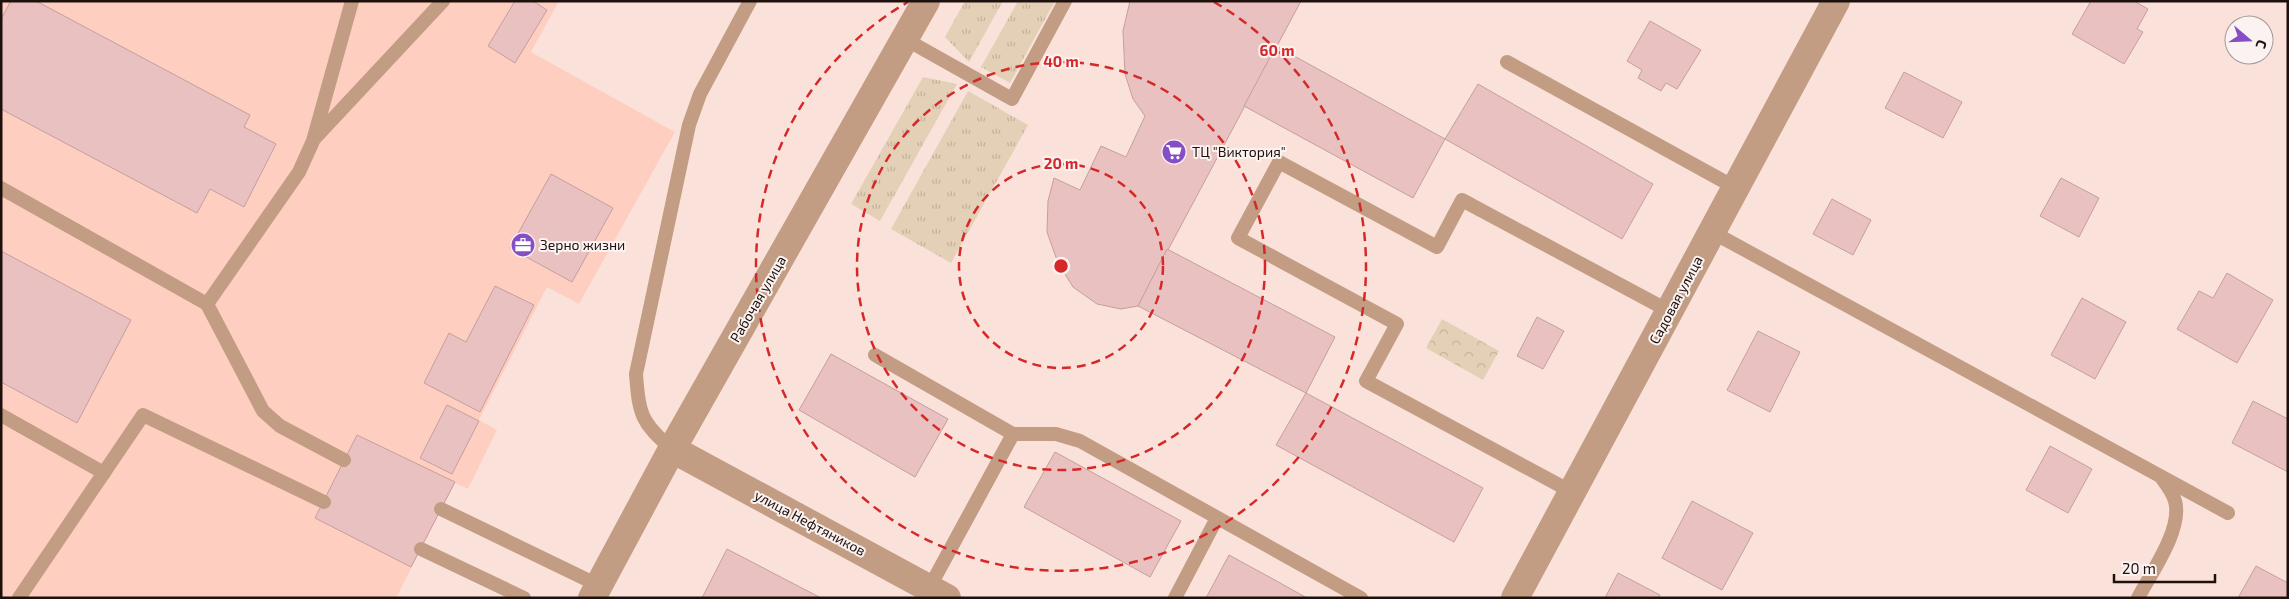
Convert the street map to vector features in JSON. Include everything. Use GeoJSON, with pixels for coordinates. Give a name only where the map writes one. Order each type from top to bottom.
{"type":"FeatureCollection","features":[{"type":"Feature","properties":{"kind":"street","name":"Рабочая улица"},"geometry":{"type":"LineString","coordinates":[[595,591],[672,449],[926,1]]}},
{"type":"Feature","properties":{"kind":"street","name":"Садовая улица"},"geometry":{"type":"LineString","coordinates":[[1514,598],[1836,1]]}},
{"type":"Feature","properties":{"kind":"street","name":"улица Нефтяников"},"geometry":{"type":"LineString","coordinates":[[672,449],[933,595]]}},
{"type":"Feature","properties":{"kind":"lane"},"geometry":{"type":"LineString","coordinates":[[207,304],[299,172],[313,141],[352,1]]}},
{"type":"Feature","properties":{"kind":"lane"},"geometry":{"type":"LineString","coordinates":[[313,141],[442,1]]}},
{"type":"Feature","properties":{"kind":"lane"},"geometry":{"type":"LineString","coordinates":[[672,449],[652,432],[638,408],[636,374],[689,125],[700,94],[750,1]]}},
{"type":"Feature","properties":{"kind":"lane"},"geometry":{"type":"LineString","coordinates":[[905,39],[1012,99],[1065,1]]}},
{"type":"Feature","properties":{"kind":"lane"},"geometry":{"type":"LineString","coordinates":[[1507,62],[1736,188]]}},
{"type":"Feature","properties":{"kind":"lane"},"geometry":{"type":"LineString","coordinates":[[1572,492],[1366,381],[1397,324],[1238,238],[1247,221],[1279,162],[1437,247],[1462,200],[1669,311]]}},
{"type":"Feature","properties":{"kind":"lane"},"geometry":{"type":"LineString","coordinates":[[1,188],[207,304],[263,411],[280,426],[344,460]]}},
{"type":"Feature","properties":{"kind":"lane"},"geometry":{"type":"LineString","coordinates":[[1712,232],[2228,513]]}},
{"type":"Feature","properties":{"kind":"lane"},"geometry":{"type":"LineString","coordinates":[[875,355],[1013,434],[1068,436],[1361,598]]}},
{"type":"Feature","properties":{"kind":"lane"},"geometry":{"type":"LineString","coordinates":[[1,415],[104,473]]}},
{"type":"Feature","properties":{"kind":"lane"},"geometry":{"type":"LineString","coordinates":[[19,598],[143,415],[324,502]]}},
{"type":"Feature","properties":{"kind":"lane"},"geometry":{"type":"LineString","coordinates":[[933,595],[1013,434]]}},
{"type":"Feature","properties":{"kind":"lane"},"geometry":{"type":"LineString","coordinates":[[2138,598],[2173,531],[2177,512],[2175,499],[2161,476]]}},
{"type":"Feature","properties":{"kind":"lane"},"geometry":{"type":"LineString","coordinates":[[441,508],[595,591]]}},
{"type":"Feature","properties":{"kind":"lane"},"geometry":{"type":"LineString","coordinates":[[1175,598],[1218,518]]}},
{"type":"Feature","properties":{"kind":"lane"},"geometry":{"type":"LineString","coordinates":[[421,548],[524,598]]}},
{"type":"Feature","properties":{"kind":"shaded area"},"geometry":{"type":"Polygon","coordinates":[[[1,1],[559,1],[531,52],[675,132],[579,304],[547,287],[479,420],[497,430],[468,489],[455,483],[396,598],[1,598],[1,1]]]}},
{"type":"Feature","properties":{"kind":"green space"},"geometry":{"type":"Polygon","coordinates":[[[965,1],[1003,1],[969,62],[945,37],[965,1]]]}},
{"type":"Feature","properties":{"kind":"green space"},"geometry":{"type":"Polygon","coordinates":[[[1018,1],[1055,1],[1010,83],[981,67],[1018,1]]]}},
{"type":"Feature","properties":{"kind":"green space"},"geometry":{"type":"Polygon","coordinates":[[[923,77],[957,84],[880,221],[851,204],[923,77]]]}},
{"type":"Feature","properties":{"kind":"green space"},"geometry":{"type":"Polygon","coordinates":[[[968,91],[1028,125],[951,263],[891,229],[968,91]]]}},
{"type":"Feature","properties":{"kind":"green space"},"geometry":{"type":"Polygon","coordinates":[[[1442,319],[1499,351],[1483,380],[1426,348],[1442,319]]]}},
{"type":"Feature","properties":{"kind":"building"},"geometry":{"type":"Polygon","coordinates":[[[11,1],[36,1],[250,115],[244,127],[276,144],[244,207],[210,189],[197,213],[1,109],[1,19],[11,1]]]}},
{"type":"Feature","properties":{"kind":"building"},"geometry":{"type":"Polygon","coordinates":[[[515,1],[533,1],[547,10],[515,63],[488,46],[515,1]]]}},
{"type":"Feature","properties":{"kind":"building","name":"ТЦ \"Виктория\""},"geometry":{"type":"Polygon","coordinates":[[[1130,1],[1301,1],[1138,306],[1121,309],[1097,304],[1073,287],[1058,263],[1047,232],[1048,201],[1054,178],[1080,190],[1101,146],[1126,157],[1145,116],[1133,99],[1125,74],[1123,31],[1130,1]]]}},
{"type":"Feature","properties":{"kind":"building"},"geometry":{"type":"Polygon","coordinates":[[[2091,1],[2134,1],[2148,9],[2137,29],[2143,32],[2124,64],[2072,34],[2091,1]]]}},
{"type":"Feature","properties":{"kind":"building"},"geometry":{"type":"Polygon","coordinates":[[[1650,21],[1701,50],[1677,89],[1666,83],[1661,91],[1638,78],[1642,70],[1627,61],[1650,21]]]}},
{"type":"Feature","properties":{"kind":"building"},"geometry":{"type":"Polygon","coordinates":[[[1276,46],[1445,139],[1413,198],[1244,106],[1276,46]]]}},
{"type":"Feature","properties":{"kind":"building"},"geometry":{"type":"Polygon","coordinates":[[[1904,72],[1962,102],[1943,138],[1885,108],[1904,72]]]}},
{"type":"Feature","properties":{"kind":"building"},"geometry":{"type":"Polygon","coordinates":[[[1478,84],[1653,184],[1622,239],[1445,139],[1478,84]]]}},
{"type":"Feature","properties":{"kind":"building"},"geometry":{"type":"Polygon","coordinates":[[[551,174],[613,208],[572,282],[510,248],[551,174]]]}},
{"type":"Feature","properties":{"kind":"building"},"geometry":{"type":"Polygon","coordinates":[[[2061,178],[2099,198],[2079,237],[2040,216],[2061,178]]]}},
{"type":"Feature","properties":{"kind":"building"},"geometry":{"type":"Polygon","coordinates":[[[1832,199],[1871,220],[1853,255],[1813,234],[1832,199]]]}},
{"type":"Feature","properties":{"kind":"building"},"geometry":{"type":"Polygon","coordinates":[[[1167,249],[1335,337],[1306,393],[1138,306],[1167,249]]]}},
{"type":"Feature","properties":{"kind":"building"},"geometry":{"type":"Polygon","coordinates":[[[1,251],[131,320],[77,423],[1,382],[1,251]]]}},
{"type":"Feature","properties":{"kind":"building"},"geometry":{"type":"Polygon","coordinates":[[[2227,273],[2273,300],[2237,363],[2177,329],[2199,291],[2213,298],[2227,273]]]}},
{"type":"Feature","properties":{"kind":"building"},"geometry":{"type":"Polygon","coordinates":[[[495,286],[534,305],[480,412],[424,383],[449,333],[466,342],[495,286]]]}},
{"type":"Feature","properties":{"kind":"building"},"geometry":{"type":"Polygon","coordinates":[[[2082,298],[2126,322],[2095,379],[2051,355],[2082,298]]]}},
{"type":"Feature","properties":{"kind":"building"},"geometry":{"type":"Polygon","coordinates":[[[1537,317],[1564,331],[1543,369],[1517,356],[1537,317]]]}},
{"type":"Feature","properties":{"kind":"building"},"geometry":{"type":"Polygon","coordinates":[[[1758,331],[1800,352],[1770,412],[1727,390],[1758,331]]]}},
{"type":"Feature","properties":{"kind":"building"},"geometry":{"type":"Polygon","coordinates":[[[831,354],[948,419],[915,477],[799,410],[831,354]]]}},
{"type":"Feature","properties":{"kind":"building"},"geometry":{"type":"Polygon","coordinates":[[[1306,393],[1483,488],[1454,542],[1276,445],[1306,393]]]}},
{"type":"Feature","properties":{"kind":"building"},"geometry":{"type":"Polygon","coordinates":[[[2253,401],[2288,419],[2288,472],[2232,443],[2253,401]]]}},
{"type":"Feature","properties":{"kind":"building"},"geometry":{"type":"Polygon","coordinates":[[[447,405],[479,421],[452,474],[420,458],[447,405]]]}},
{"type":"Feature","properties":{"kind":"building"},"geometry":{"type":"Polygon","coordinates":[[[357,435],[455,482],[411,567],[315,518],[357,435]]]}},
{"type":"Feature","properties":{"kind":"building"},"geometry":{"type":"Polygon","coordinates":[[[2050,446],[2092,469],[2068,513],[2026,490],[2050,446]]]}},
{"type":"Feature","properties":{"kind":"building"},"geometry":{"type":"Polygon","coordinates":[[[1055,452],[1181,521],[1150,577],[1024,507],[1055,452]]]}},
{"type":"Feature","properties":{"kind":"building"},"geometry":{"type":"Polygon","coordinates":[[[1692,501],[1753,533],[1722,590],[1662,558],[1692,501]]]}},
{"type":"Feature","properties":{"kind":"building"},"geometry":{"type":"Polygon","coordinates":[[[727,549],[821,598],[702,598],[727,549]]]}},
{"type":"Feature","properties":{"kind":"building"},"geometry":{"type":"Polygon","coordinates":[[[1229,555],[1273,579],[1307,598],[1206,598],[1229,555]]]}},
{"type":"Feature","properties":{"kind":"building"},"geometry":{"type":"Polygon","coordinates":[[[2256,566],[2288,583],[2288,598],[2238,598],[2256,566]]]}},
{"type":"Feature","properties":{"kind":"building"},"geometry":{"type":"Polygon","coordinates":[[[1618,573],[1660,595],[1658,598],[1605,598],[1618,573]]]}},
{"type":"Feature","properties":{"kind":"place","name":"ТЦ \"Виктория\""},"geometry":{"type":"Point","coordinates":[1174,152]}},
{"type":"Feature","properties":{"kind":"place","name":"Зерно жизни"},"geometry":{"type":"Point","coordinates":[523,245]}}]}
